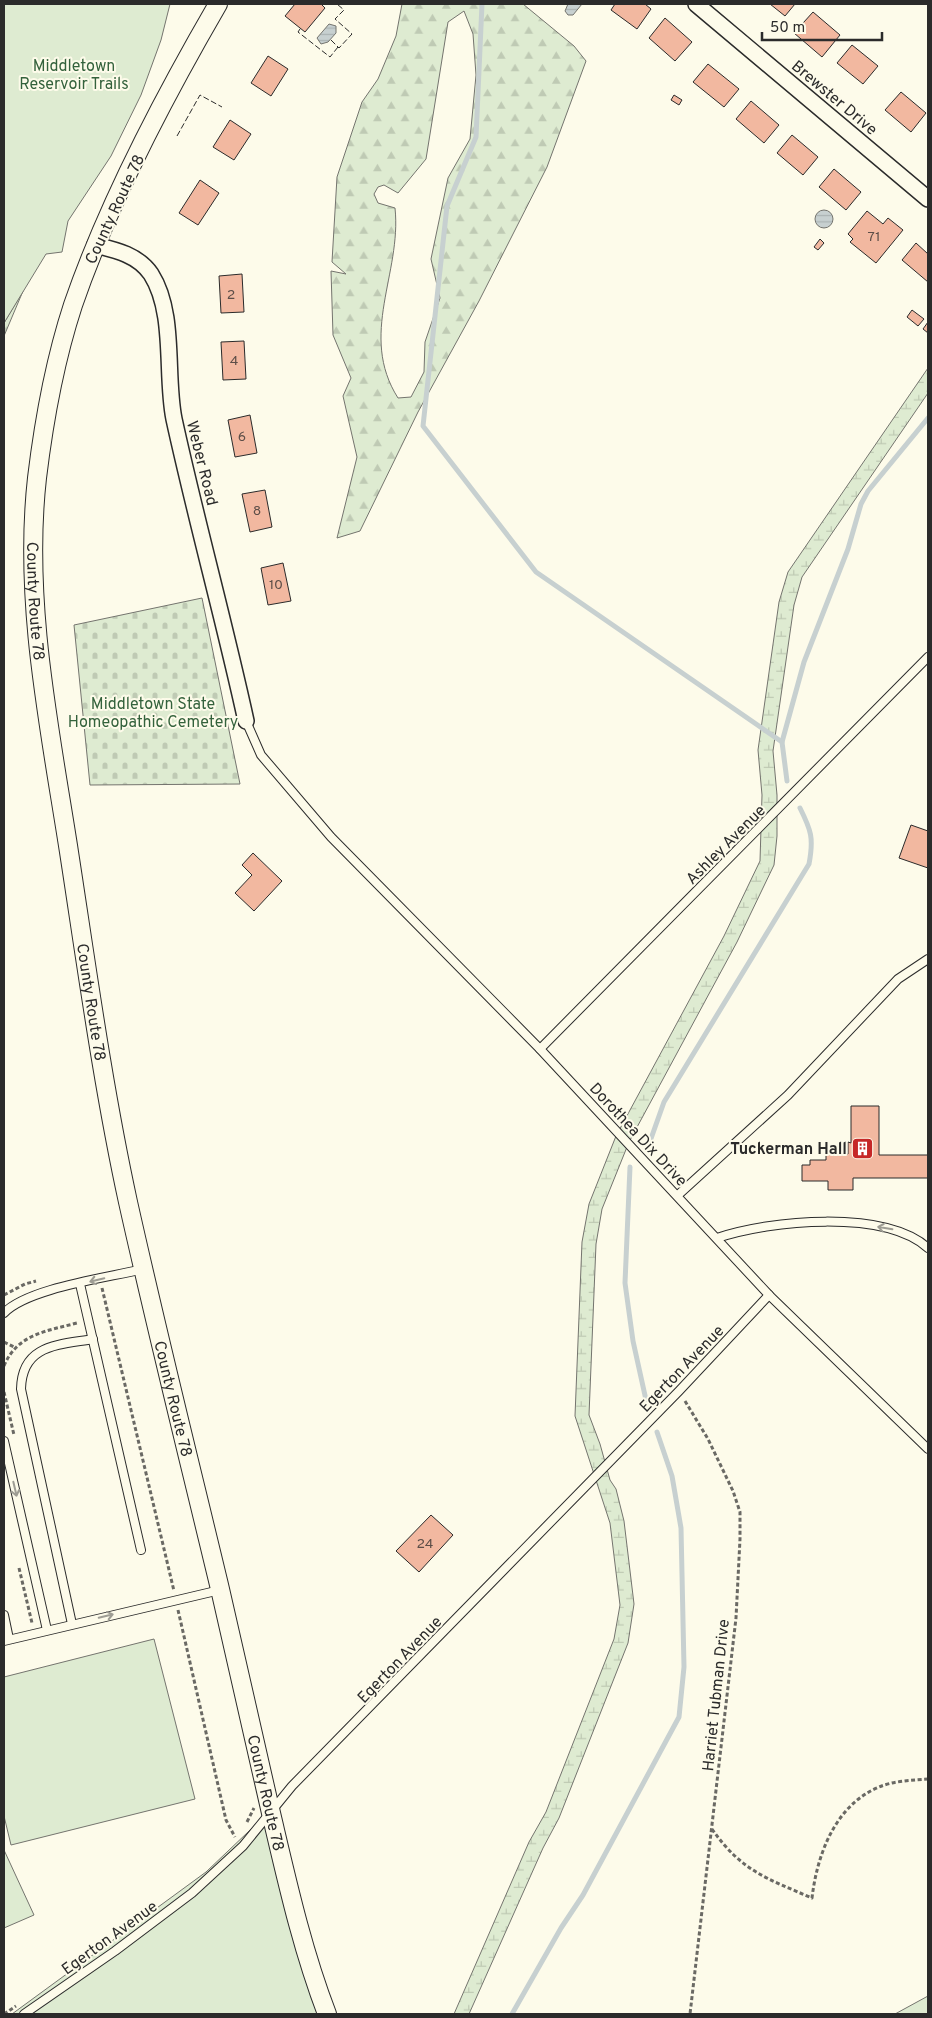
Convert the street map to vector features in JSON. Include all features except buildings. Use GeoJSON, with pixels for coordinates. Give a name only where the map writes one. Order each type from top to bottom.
{"type":"FeatureCollection","features":[{"type":"Feature","properties":{"kind":"street","name":"County Route 78"},"geometry":{"type":"LineString","coordinates":[[218,4],[192,50],[95,245],[72,309],[51,390],[36,482],[33,582],[42,683],[99,1044],[128,1202],[145,1269],[160,1347],[220,1590],[287,1884],[317,1987],[327,2014]]}},
{"type":"Feature","properties":{"kind":"street","name":"Brewster Drive"},"geometry":{"type":"LineString","coordinates":[[696,4],[928,199]]}},
{"type":"Feature","properties":{"kind":"street","name":"Weber Road"},"geometry":{"type":"LineString","coordinates":[[95,245],[119,250],[138,260],[150,273],[158,290],[167,342],[174,416],[246,721]]}},
{"type":"Feature","properties":{"kind":"lane","name":"Ashley Avenue"},"geometry":{"type":"LineString","coordinates":[[540,1049],[928,657]]}},
{"type":"Feature","properties":{"kind":"lane","name":"Dorothea Dix Drive"},"geometry":{"type":"LineString","coordinates":[[246,721],[261,755],[331,837],[540,1049],[769,1294],[928,1449]]}},
{"type":"Feature","properties":{"kind":"lane"},"geometry":{"type":"LineString","coordinates":[[678,1195],[788,1095],[898,979],[928,959]]}},
{"type":"Feature","properties":{"kind":"lane"},"geometry":{"type":"LineString","coordinates":[[717,1238],[738,1231],[777,1224],[851,1223],[901,1231],[928,1248]]}},
{"type":"Feature","properties":{"kind":"lane"},"geometry":{"type":"LineString","coordinates":[[4,1313],[12,1304],[24,1298],[145,1269]]}},
{"type":"Feature","properties":{"kind":"lane"},"geometry":{"type":"LineString","coordinates":[[80,1284],[141,1550]]}},
{"type":"Feature","properties":{"kind":"lane","name":"Egerton Avenue"},"geometry":{"type":"LineString","coordinates":[[24,2014],[115,1951],[192,1892],[243,1846],[292,1786],[679,1391],[769,1294]]}},
{"type":"Feature","properties":{"kind":"lane"},"geometry":{"type":"LineString","coordinates":[[72,1624],[22,1397],[21,1379],[27,1363],[38,1352],[93,1339]]}},
{"type":"Feature","properties":{"kind":"lane"},"geometry":{"type":"LineString","coordinates":[[4,1441],[47,1630]]}},
{"type":"Feature","properties":{"kind":"lane"},"geometry":{"type":"LineString","coordinates":[[4,1615],[6,1640],[220,1590]]}},
{"type":"Feature","properties":{"kind":"path"},"geometry":{"type":"LineString","coordinates":[[102,1288],[174,1592]]}},
{"type":"Feature","properties":{"kind":"path"},"geometry":{"type":"LineString","coordinates":[[4,1366],[14,1347],[36,1334],[77,1323]]}},
{"type":"Feature","properties":{"kind":"path"},"geometry":{"type":"LineString","coordinates":[[4,1342],[14,1347]]}},
{"type":"Feature","properties":{"kind":"path","name":"Harriet Tubman Drive"},"geometry":{"type":"LineString","coordinates":[[679,1391],[708,1438],[733,1491],[740,1512],[736,1618],[690,2014]]}},
{"type":"Feature","properties":{"kind":"path"},"geometry":{"type":"LineString","coordinates":[[178,1610],[226,1820],[234,1837]]}},
{"type":"Feature","properties":{"kind":"path"},"geometry":{"type":"LineString","coordinates":[[712,1828],[731,1853],[757,1874],[812,1898],[815,1873],[828,1837],[846,1811],[878,1788],[928,1779]]}},
{"type":"Feature","properties":{"kind":"path"},"geometry":{"type":"LineString","coordinates":[[243,1828],[250,1813],[267,1795]]}},
{"type":"Feature","properties":{"kind":"path"},"geometry":{"type":"LineString","coordinates":[[228,1843],[239,1833]]}},
{"type":"Feature","properties":{"kind":"path"},"geometry":{"type":"LineString","coordinates":[[4,2014],[19,2004]]}},
{"type":"Feature","properties":{"kind":"green space","name":"Middletown Reservoir Trails"},"geometry":{"type":"Polygon","coordinates":[[[4,4],[170,4],[161,40],[141,95],[111,156],[68,221],[62,252],[46,254],[4,323],[4,4]]]}},
{"type":"Feature","properties":{"kind":"green space"},"geometry":{"type":"Polygon","coordinates":[[[402,4],[523,4],[574,46],[586,61],[547,167],[479,301],[418,412],[360,531],[337,538],[357,457],[343,396],[351,378],[333,335],[331,271],[346,274],[332,262],[337,177],[362,102],[378,79],[396,36],[402,4]],[[464,11],[448,22],[426,159],[398,193],[384,185],[378,187],[374,194],[378,203],[395,208],[393,256],[381,327],[382,351],[387,374],[398,398],[411,397],[424,372],[425,342],[440,298],[431,259],[448,178],[470,139],[476,75],[473,34],[464,11]]]}},
{"type":"Feature","properties":{"kind":"green space"},"geometry":{"type":"Polygon","coordinates":[[[23,291],[4,336],[4,323],[23,291]]]}},
{"type":"Feature","properties":{"kind":"green space"},"geometry":{"type":"Polygon","coordinates":[[[928,368],[928,393],[802,577],[794,605],[773,751],[777,795],[777,836],[774,865],[737,942],[629,1142],[602,1209],[596,1244],[589,1415],[600,1444],[610,1480],[616,1489],[624,1521],[634,1604],[628,1643],[559,1818],[543,1848],[469,2014],[454,2014],[529,1842],[546,1812],[614,1639],[620,1605],[610,1523],[575,1416],[582,1242],[589,1204],[616,1136],[724,936],[760,861],[762,795],[758,750],[779,602],[788,572],[928,368]]]}},
{"type":"Feature","properties":{"kind":"green space","name":"Middletown State Homeopathic Cemetery"},"geometry":{"type":"Polygon","coordinates":[[[202,598],[240,784],[90,785],[74,625],[202,598]]]}},
{"type":"Feature","properties":{"kind":"green space"},"geometry":{"type":"Polygon","coordinates":[[[154,1639],[195,1799],[11,1845],[4,1816],[4,1677],[154,1639]]]}},
{"type":"Feature","properties":{"kind":"green space"},"geometry":{"type":"Polygon","coordinates":[[[269,1812],[325,2014],[12,2014],[206,1872],[269,1812]]]}},
{"type":"Feature","properties":{"kind":"green space"},"geometry":{"type":"Polygon","coordinates":[[[4,1850],[34,1915],[4,1928],[4,1850]]]}},
{"type":"Feature","properties":{"kind":"green space"},"geometry":{"type":"Polygon","coordinates":[[[928,1996],[928,2014],[895,2014],[928,1996]]]}},
{"type":"Feature","properties":{"kind":"shaded area"},"geometry":{"type":"Polygon","coordinates":[[[568,4],[582,4],[573,15],[568,15],[565,11],[568,4]]]}},
{"type":"Feature","properties":{"kind":"shaded area"},"geometry":{"type":"Polygon","coordinates":[[[329,24],[336,26],[336,33],[328,42],[321,44],[317,38],[329,24]]]}},
{"type":"Feature","properties":{"kind":"shaded area"},"geometry":{"type":"Polygon","coordinates":[[[824,210],[830,213],[833,219],[830,225],[824,228],[818,225],[815,219],[818,213],[824,210]]]}},
{"type":"Feature","properties":{"kind":"waterway"},"geometry":{"type":"LineString","coordinates":[[482,4],[476,137],[447,206],[423,426],[536,572],[782,742]]}},
{"type":"Feature","properties":{"kind":"waterway"},"geometry":{"type":"LineString","coordinates":[[787,781],[782,742],[804,662],[848,549],[861,504],[868,491],[928,418]]}},
{"type":"Feature","properties":{"kind":"waterway"},"geometry":{"type":"LineString","coordinates":[[648,1147],[664,1102],[809,864],[810,834],[807,822],[800,808]]}},
{"type":"Feature","properties":{"kind":"waterway"},"geometry":{"type":"LineString","coordinates":[[630,1167],[625,1283],[633,1341],[646,1400]]}},
{"type":"Feature","properties":{"kind":"waterway"},"geometry":{"type":"LineString","coordinates":[[512,2014],[561,1928],[583,1895],[679,1717],[684,1667],[681,1528],[672,1476],[657,1432]]}},
{"type":"Feature","properties":{"kind":"fence"},"geometry":{"type":"LineString","coordinates":[[331,40],[339,48],[352,34],[335,19],[344,10],[337,4]]}},
{"type":"Feature","properties":{"kind":"fence"},"geometry":{"type":"LineString","coordinates":[[300,29],[298,32],[330,57],[338,47]]}},
{"type":"Feature","properties":{"kind":"fence"},"geometry":{"type":"LineString","coordinates":[[177,136],[200,95],[222,107]]}},
{"type":"Feature","properties":{"kind":"place","name":"Tuckerman Hall"},"geometry":{"type":"Point","coordinates":[863,1148]}}]}
